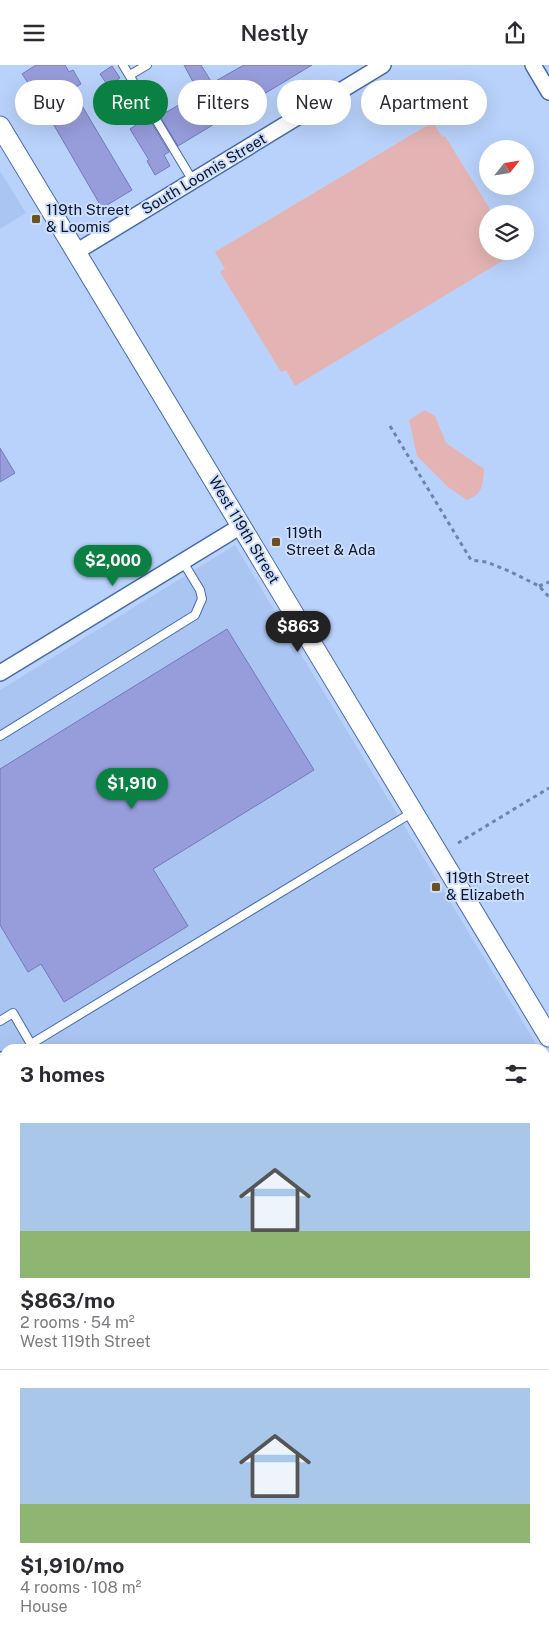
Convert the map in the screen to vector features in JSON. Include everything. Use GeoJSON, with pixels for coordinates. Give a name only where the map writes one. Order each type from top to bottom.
{"type":"FeatureCollection","features":[{"type":"Feature","properties":{"kind":"street","name":"South Loomis Street"},"geometry":{"type":"LineString","coordinates":[[76,252],[384,65]]}},
{"type":"Feature","properties":{"kind":"street"},"geometry":{"type":"LineString","coordinates":[[533,65],[549,92]]}},
{"type":"Feature","properties":{"kind":"street","name":"West 119th Street"},"geometry":{"type":"LineString","coordinates":[[0,126],[549,1037]]}},
{"type":"Feature","properties":{"kind":"street"},"geometry":{"type":"LineString","coordinates":[[0,673],[241,526]]}},
{"type":"Feature","properties":{"kind":"lane"},"geometry":{"type":"LineString","coordinates":[[123,65],[193,181]]}},
{"type":"Feature","properties":{"kind":"lane"},"geometry":{"type":"LineString","coordinates":[[130,75],[147,65]]}},
{"type":"Feature","properties":{"kind":"lane"},"geometry":{"type":"LineString","coordinates":[[0,735],[194,615],[202,599],[200,590],[183,562]]}},
{"type":"Feature","properties":{"kind":"lane"},"geometry":{"type":"LineString","coordinates":[[0,1021],[13,1013],[32,1044],[413,812]]}},
{"type":"Feature","properties":{"kind":"path"},"geometry":{"type":"LineString","coordinates":[[390,426],[471,560],[487,562],[538,585],[549,597]]}},
{"type":"Feature","properties":{"kind":"path"},"geometry":{"type":"LineString","coordinates":[[538,585],[549,583]]}},
{"type":"Feature","properties":{"kind":"path"},"geometry":{"type":"LineString","coordinates":[[458,843],[549,788]]}},
{"type":"Feature","properties":{"kind":"shaded area"},"geometry":{"type":"Polygon","coordinates":[[[428,125],[435,125],[442,137],[445,136],[479,191],[479,195],[481,195],[487,205],[479,205],[479,260],[504,260],[295,386],[286,370],[281,372],[220,272],[225,269],[215,252],[428,125]]]}},
{"type":"Feature","properties":{"kind":"shaded area"},"geometry":{"type":"Polygon","coordinates":[[[0,171],[26,213],[0,229],[0,171]]]}},
{"type":"Feature","properties":{"kind":"shaded area"},"geometry":{"type":"Polygon","coordinates":[[[425,410],[435,416],[446,443],[484,469],[481,488],[472,498],[467,500],[448,487],[417,456],[409,420],[425,410]]]}},
{"type":"Feature","properties":{"kind":"shaded area"},"geometry":{"type":"Polygon","coordinates":[[[235,545],[536,1044],[0,1044],[0,690],[235,545]]]}},
{"type":"Feature","properties":{"kind":"building"},"geometry":{"type":"Polygon","coordinates":[[[36,65],[65,65],[69,72],[73,70],[79,80],[26,80],[22,74],[36,65]]]}},
{"type":"Feature","properties":{"kind":"building"},"geometry":{"type":"Polygon","coordinates":[[[184,65],[201,65],[210,80],[192,80],[184,65]]]}},
{"type":"Feature","properties":{"kind":"building"},"geometry":{"type":"Polygon","coordinates":[[[244,65],[312,65],[287,80],[277,80],[277,86],[267,92],[267,80],[217,80],[244,65]]]}},
{"type":"Feature","properties":{"kind":"building"},"geometry":{"type":"Polygon","coordinates":[[[112,66],[120,78],[117,80],[104,80],[100,74],[112,66]]]}},
{"type":"Feature","properties":{"kind":"building"},"geometry":{"type":"Polygon","coordinates":[[[178,105],[178,125],[213,125],[178,146],[165,125],[168,125],[168,111],[178,105]]]}},
{"type":"Feature","properties":{"kind":"building"},"geometry":{"type":"Polygon","coordinates":[[[83,108],[132,190],[102,208],[54,125],[83,125],[83,108]]]}},
{"type":"Feature","properties":{"kind":"building"},"geometry":{"type":"Polygon","coordinates":[[[136,125],[153,125],[169,152],[164,155],[170,166],[155,175],[147,161],[149,160],[130,129],[136,125]]]}},
{"type":"Feature","properties":{"kind":"building"},"geometry":{"type":"Polygon","coordinates":[[[0,448],[15,473],[0,482],[0,448]]]}},
{"type":"Feature","properties":{"kind":"building"},"geometry":{"type":"Polygon","coordinates":[[[227,629],[314,770],[153,869],[188,926],[64,1002],[41,964],[28,972],[0,925],[0,769],[227,629]]]}},
{"type":"Feature","properties":{"kind":"place","name":"119th Street & Loomis"},"geometry":{"type":"Point","coordinates":[36,219]}},
{"type":"Feature","properties":{"kind":"place","name":"119th Street & Ada"},"geometry":{"type":"Point","coordinates":[276,542]}},
{"type":"Feature","properties":{"kind":"place","name":"119th Street & Elizabeth"},"geometry":{"type":"Point","coordinates":[436,887]}}]}
